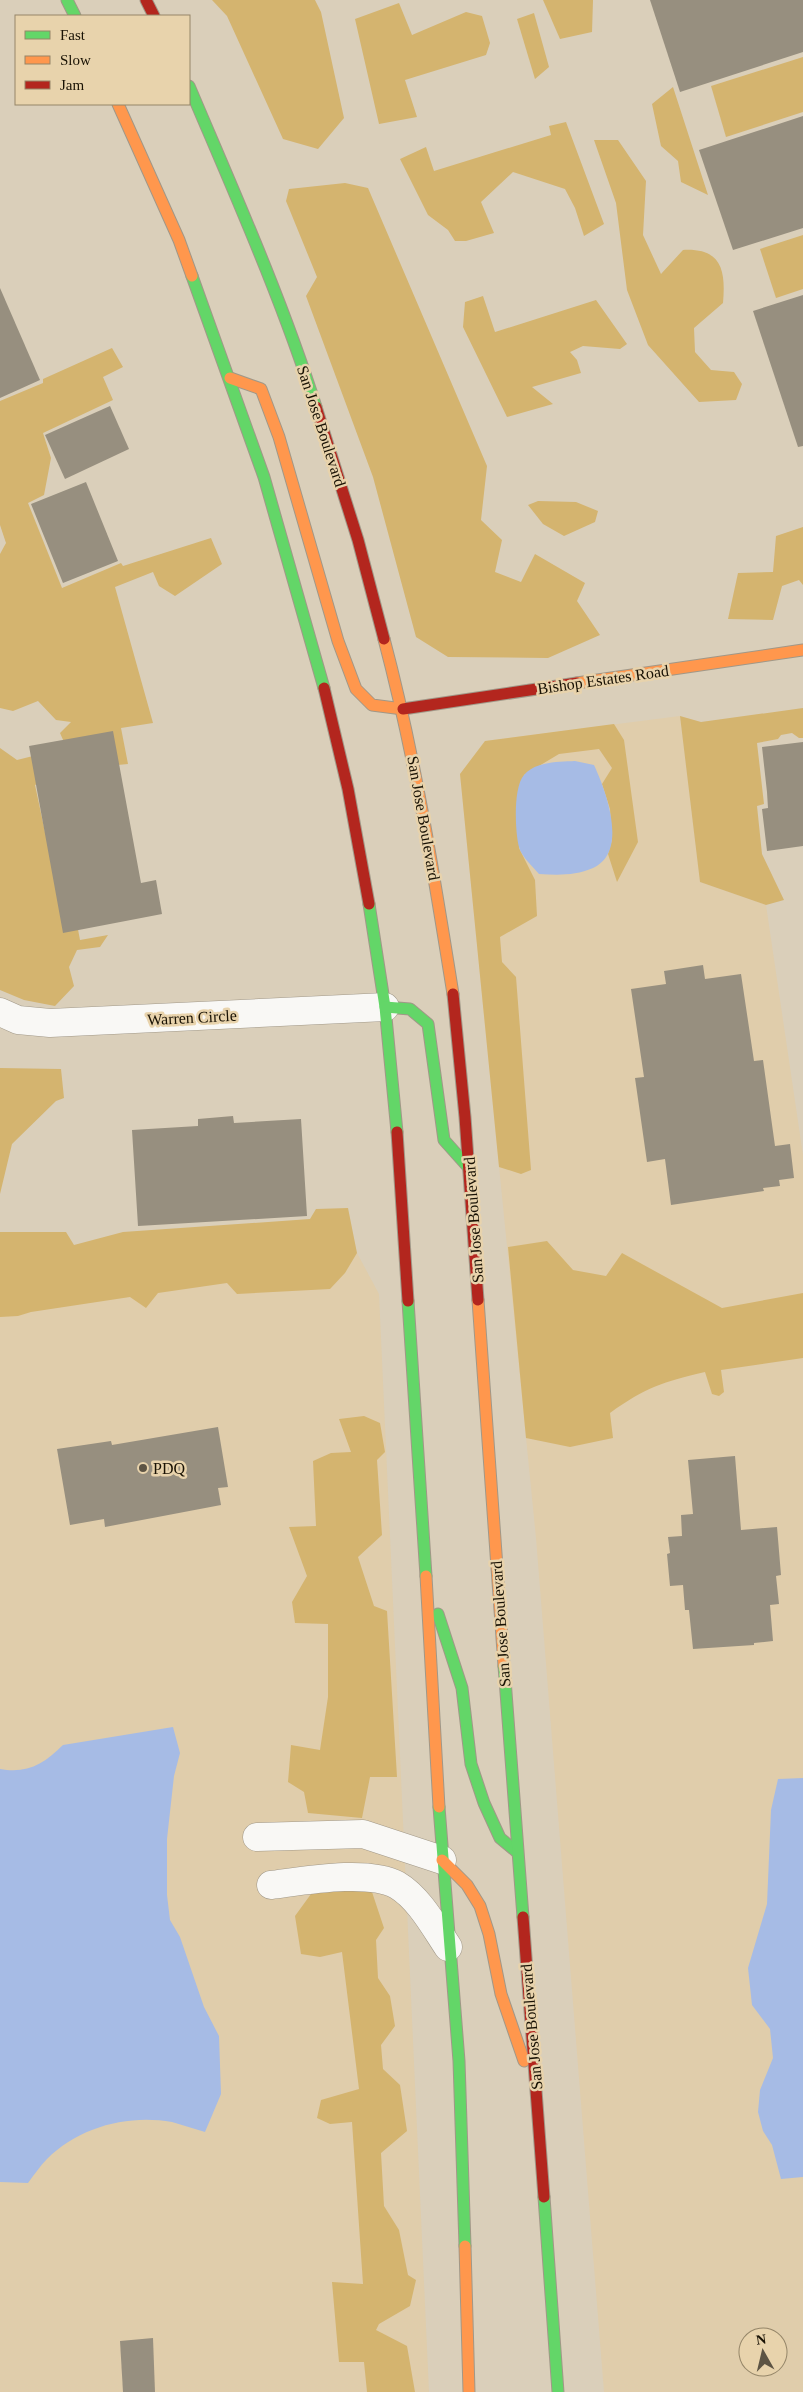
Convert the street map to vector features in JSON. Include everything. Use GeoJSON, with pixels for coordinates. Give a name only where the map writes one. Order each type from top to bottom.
{"type":"FeatureCollection","features":[{"type":"Feature","properties":{"kind":"main road"},"geometry":{"type":"LineString","coordinates":[[67,0],[74,15]]}},
{"type":"Feature","properties":{"kind":"main road"},"geometry":{"type":"LineString","coordinates":[[146,0],[154,15]]}},
{"type":"Feature","properties":{"kind":"main road","name":"San Jose Boulevard"},"geometry":{"type":"LineString","coordinates":[[190,88],[244,214],[300,356],[358,540],[403,708],[434,872],[454,1002],[468,1168],[558,2392]]}},
{"type":"Feature","properties":{"kind":"main road"},"geometry":{"type":"LineString","coordinates":[[118,105],[179,240],[230,378],[266,486],[320,672],[351,809],[385,1007],[397,1124],[442,1860],[459,2061],[469,2392]]}},
{"type":"Feature","properties":{"kind":"main road","name":"Bishop Estates Road"},"geometry":{"type":"LineString","coordinates":[[230,378],[261,389],[279,437],[338,641],[356,689],[372,705],[403,708],[803,650]]}},
{"type":"Feature","properties":{"kind":"main road"},"geometry":{"type":"LineString","coordinates":[[385,1007],[410,1009],[428,1024],[444,1140],[468,1168]]}},
{"type":"Feature","properties":{"kind":"main road"},"geometry":{"type":"LineString","coordinates":[[426,1577],[462,1688],[471,1764],[484,1803],[500,1838],[517,1852]]}},
{"type":"Feature","properties":{"kind":"main road"},"geometry":{"type":"LineString","coordinates":[[442,1860],[467,1885],[480,1906],[489,1934],[501,1994],[537,2098]]}},
{"type":"Feature","properties":{"kind":"street","name":"Warren Circle"},"geometry":{"type":"LineString","coordinates":[[0,1012],[18,1020],[50,1023],[385,1007]]}},
{"type":"Feature","properties":{"kind":"street"},"geometry":{"type":"LineString","coordinates":[[257,1836],[364,1834],[442,1860]]}},
{"type":"Feature","properties":{"kind":"street"},"geometry":{"type":"LineString","coordinates":[[271,1884],[365,1877],[397,1885],[414,1900],[448,1947]]}},
{"type":"Feature","properties":{"kind":"shaded area"},"geometry":{"type":"Polygon","coordinates":[[[212,0],[315,0],[321,12],[344,118],[318,149],[283,139],[227,16],[212,0]]]}},
{"type":"Feature","properties":{"kind":"shaded area"},"geometry":{"type":"Polygon","coordinates":[[[543,0],[593,0],[592,32],[560,39],[543,0]]]}},
{"type":"Feature","properties":{"kind":"shaded area"},"geometry":{"type":"Polygon","coordinates":[[[399,3],[412,35],[466,12],[482,16],[490,43],[486,55],[405,80],[417,117],[379,124],[355,19],[399,3]]]}},
{"type":"Feature","properties":{"kind":"shaded area"},"geometry":{"type":"Polygon","coordinates":[[[534,13],[549,67],[535,79],[517,19],[534,13]]]}},
{"type":"Feature","properties":{"kind":"shaded area"},"geometry":{"type":"Polygon","coordinates":[[[803,57],[803,112],[726,137],[711,86],[803,57]]]}},
{"type":"Feature","properties":{"kind":"shaded area"},"geometry":{"type":"Polygon","coordinates":[[[673,87],[708,195],[681,182],[678,161],[661,146],[652,104],[673,87]]]}},
{"type":"Feature","properties":{"kind":"shaded area"},"geometry":{"type":"Polygon","coordinates":[[[566,122],[604,224],[584,236],[575,208],[565,189],[513,172],[481,202],[494,233],[466,241],[455,241],[448,230],[428,215],[400,159],[426,147],[434,171],[551,135],[549,126],[566,122]]]}},
{"type":"Feature","properties":{"kind":"shaded area"},"geometry":{"type":"Polygon","coordinates":[[[594,140],[618,140],[646,181],[643,235],[661,274],[683,250],[696,250],[706,253],[718,263],[722,271],[723,303],[694,328],[695,352],[711,370],[734,372],[742,384],[736,400],[699,402],[648,345],[627,290],[616,203],[594,140]]]}},
{"type":"Feature","properties":{"kind":"shaded area"},"geometry":{"type":"Polygon","coordinates":[[[345,183],[368,188],[487,466],[481,520],[502,540],[495,572],[521,582],[535,554],[585,583],[577,601],[600,635],[548,658],[448,657],[416,637],[373,477],[306,296],[317,277],[286,201],[289,189],[345,183]]]}},
{"type":"Feature","properties":{"kind":"shaded area"},"geometry":{"type":"Polygon","coordinates":[[[803,235],[803,289],[776,298],[760,249],[803,235]]]}},
{"type":"Feature","properties":{"kind":"shaded area"},"geometry":{"type":"Polygon","coordinates":[[[483,296],[495,332],[596,300],[627,344],[620,349],[583,346],[570,352],[577,360],[581,373],[532,387],[553,404],[507,417],[463,327],[465,302],[483,296]]]}},
{"type":"Feature","properties":{"kind":"shaded area"},"geometry":{"type":"Polygon","coordinates":[[[112,348],[123,367],[103,377],[113,400],[43,433],[51,458],[44,495],[28,503],[62,588],[121,563],[123,566],[211,538],[222,564],[175,596],[159,586],[153,572],[115,587],[153,723],[121,728],[128,764],[76,769],[60,733],[71,722],[56,720],[38,701],[13,711],[0,708],[0,554],[6,543],[0,525],[0,401],[43,383],[43,379],[112,348]]]}},
{"type":"Feature","properties":{"kind":"shaded area"},"geometry":{"type":"Polygon","coordinates":[[[538,501],[576,502],[598,511],[595,522],[564,536],[543,524],[528,505],[538,501]]]}},
{"type":"Feature","properties":{"kind":"shaded area"},"geometry":{"type":"Polygon","coordinates":[[[803,527],[803,585],[799,580],[782,586],[773,620],[728,619],[738,573],[773,572],[776,536],[803,527]]]}},
{"type":"Feature","properties":{"kind":"shaded area"},"geometry":{"type":"Polygon","coordinates":[[[803,708],[803,738],[799,738],[792,733],[781,735],[778,739],[757,743],[764,804],[757,806],[762,854],[784,900],[766,905],[700,882],[680,716],[701,722],[803,708]]]}},
{"type":"Feature","properties":{"kind":"shaded area"},"geometry":{"type":"Polygon","coordinates":[[[680,716],[700,882],[766,905],[803,1155],[803,2392],[604,2392],[536,1538],[460,774],[485,741],[680,716]]]}},
{"type":"Feature","properties":{"kind":"shaded area"},"geometry":{"type":"Polygon","coordinates":[[[614,724],[624,740],[638,842],[617,882],[608,854],[612,840],[610,809],[602,784],[612,768],[599,749],[559,754],[524,775],[519,848],[535,880],[537,916],[500,937],[502,962],[516,977],[531,1170],[521,1174],[499,1167],[460,774],[485,741],[614,724]]]}},
{"type":"Feature","properties":{"kind":"shaded area"},"geometry":{"type":"Polygon","coordinates":[[[0,748],[17,760],[41,754],[48,780],[35,785],[45,832],[62,845],[80,940],[108,935],[100,947],[77,950],[69,967],[74,986],[55,1006],[24,1000],[0,990],[0,748]]]}},
{"type":"Feature","properties":{"kind":"shaded area"},"geometry":{"type":"Polygon","coordinates":[[[0,1068],[61,1069],[64,1098],[56,1101],[12,1144],[0,1194],[0,1068]]]}},
{"type":"Feature","properties":{"kind":"shaded area"},"geometry":{"type":"Polygon","coordinates":[[[348,1208],[357,1253],[345,1273],[330,1289],[237,1294],[227,1283],[158,1293],[146,1308],[130,1297],[31,1312],[18,1316],[0,1317],[0,1232],[66,1232],[74,1245],[123,1232],[310,1219],[316,1209],[348,1208]]]}},
{"type":"Feature","properties":{"kind":"shaded area"},"geometry":{"type":"Polygon","coordinates":[[[547,1241],[573,1270],[606,1276],[622,1253],[722,1308],[803,1293],[803,1358],[721,1370],[724,1392],[719,1396],[712,1394],[705,1372],[655,1386],[610,1413],[613,1438],[570,1447],[526,1438],[508,1247],[547,1241]]]}},
{"type":"Feature","properties":{"kind":"shaded area"},"geometry":{"type":"Polygon","coordinates":[[[357,1253],[379,1294],[429,2392],[0,2392],[0,1304],[357,1253]]]}},
{"type":"Feature","properties":{"kind":"shaded area"},"geometry":{"type":"Polygon","coordinates":[[[364,1416],[380,1423],[385,1452],[377,1460],[382,1535],[358,1557],[374,1606],[387,1611],[397,1777],[370,1777],[362,1818],[308,1813],[304,1792],[288,1782],[291,1745],[320,1750],[328,1697],[328,1624],[295,1623],[292,1602],[307,1576],[289,1527],[316,1526],[313,1461],[331,1453],[351,1452],[339,1419],[364,1416]]]}},
{"type":"Feature","properties":{"kind":"shaded area"},"geometry":{"type":"Polygon","coordinates":[[[348,1887],[372,1892],[384,1928],[376,1940],[378,1978],[390,1996],[395,2026],[381,2045],[383,2069],[400,2085],[407,2131],[381,2153],[384,2206],[399,2230],[408,2275],[416,2280],[410,2306],[379,2324],[376,2330],[407,2346],[415,2392],[367,2392],[364,2362],[339,2362],[332,2282],[363,2284],[352,2122],[330,2124],[317,2118],[321,2100],[359,2089],[342,1952],[320,1957],[301,1954],[295,1916],[311,1894],[348,1887]]]}},
{"type":"Feature","properties":{"kind":"water"},"geometry":{"type":"Polygon","coordinates":[[[575,761],[594,765],[599,776],[612,820],[610,849],[604,860],[586,871],[552,875],[539,874],[522,854],[519,847],[516,810],[520,781],[529,770],[535,767],[555,762],[575,761]]]}},
{"type":"Feature","properties":{"kind":"water"},"geometry":{"type":"Polygon","coordinates":[[[173,1727],[180,1753],[174,1776],[167,1839],[167,1895],[170,1920],[180,1937],[204,2007],[219,2036],[221,2094],[205,2132],[172,2122],[155,2120],[138,2120],[105,2126],[89,2131],[60,2148],[44,2162],[28,2183],[0,2182],[0,1769],[19,1770],[35,1766],[63,1745],[173,1727]]]}},
{"type":"Feature","properties":{"kind":"water"},"geometry":{"type":"Polygon","coordinates":[[[803,1778],[803,2177],[781,2179],[772,2145],[763,2131],[758,2112],[760,2090],[773,2058],[770,2029],[752,2005],[748,1968],[767,1904],[771,1810],[778,1779],[803,1778]]]}},
{"type":"Feature","properties":{"kind":"building"},"geometry":{"type":"Polygon","coordinates":[[[650,0],[803,0],[803,52],[680,92],[650,0]]]}},
{"type":"Feature","properties":{"kind":"building"},"geometry":{"type":"Polygon","coordinates":[[[803,116],[803,228],[733,250],[699,150],[803,116]]]}},
{"type":"Feature","properties":{"kind":"building"},"geometry":{"type":"Polygon","coordinates":[[[0,288],[40,380],[0,398],[0,288]]]}},
{"type":"Feature","properties":{"kind":"building"},"geometry":{"type":"Polygon","coordinates":[[[803,295],[803,446],[798,447],[753,311],[803,295]]]}},
{"type":"Feature","properties":{"kind":"building"},"geometry":{"type":"Polygon","coordinates":[[[110,406],[129,449],[65,479],[45,435],[110,406]]]}},
{"type":"Feature","properties":{"kind":"building"},"geometry":{"type":"Polygon","coordinates":[[[86,482],[118,561],[63,583],[31,504],[86,482]]]}},
{"type":"Feature","properties":{"kind":"building"},"geometry":{"type":"Polygon","coordinates":[[[113,731],[141,883],[156,880],[162,914],[63,933],[29,746],[113,731]]]}},
{"type":"Feature","properties":{"kind":"building"},"geometry":{"type":"Polygon","coordinates":[[[803,742],[803,846],[767,851],[762,809],[768,808],[762,747],[803,742]]]}},
{"type":"Feature","properties":{"kind":"building"},"geometry":{"type":"Polygon","coordinates":[[[703,965],[705,979],[741,974],[754,1061],[763,1060],[775,1146],[790,1144],[794,1178],[779,1180],[780,1186],[763,1188],[764,1191],[671,1205],[665,1159],[647,1162],[635,1078],[644,1077],[631,989],[666,984],[664,971],[703,965]]]}},
{"type":"Feature","properties":{"kind":"building"},"geometry":{"type":"Polygon","coordinates":[[[233,1116],[234,1123],[301,1119],[307,1216],[138,1226],[132,1130],[198,1126],[198,1119],[233,1116]]]}},
{"type":"Feature","properties":{"kind":"building","name":"PDQ"},"geometry":{"type":"Polygon","coordinates":[[[218,1427],[228,1487],[218,1488],[221,1505],[105,1527],[104,1519],[70,1525],[57,1449],[111,1441],[112,1445],[218,1427]]]}},
{"type":"Feature","properties":{"kind":"building"},"geometry":{"type":"Polygon","coordinates":[[[735,1456],[741,1530],[777,1527],[781,1575],[776,1576],[779,1604],[770,1605],[773,1641],[754,1643],[754,1645],[693,1649],[689,1610],[685,1610],[683,1585],[670,1586],[667,1554],[670,1553],[668,1537],[682,1536],[681,1515],[693,1514],[688,1460],[735,1456]]]}},
{"type":"Feature","properties":{"kind":"building"},"geometry":{"type":"Polygon","coordinates":[[[153,2338],[155,2392],[123,2392],[120,2341],[153,2338]]]}},
{"type":"Feature","properties":{"kind":"traffic: fast"},"geometry":{"type":"LineString","coordinates":[[67,0],[74,15]]}},
{"type":"Feature","properties":{"kind":"traffic: fast"},"geometry":{"type":"LineString","coordinates":[[190,88],[240,205],[288,325],[316,407]]}},
{"type":"Feature","properties":{"kind":"traffic: fast"},"geometry":{"type":"LineString","coordinates":[[192,276],[264,477],[324,688]]}},
{"type":"Feature","properties":{"kind":"traffic: fast"},"geometry":{"type":"LineString","coordinates":[[369,904],[385,1007],[397,1132]]}},
{"type":"Feature","properties":{"kind":"traffic: fast"},"geometry":{"type":"LineString","coordinates":[[385,1007],[410,1009],[428,1024],[444,1140],[469,1168]]}},
{"type":"Feature","properties":{"kind":"traffic: fast"},"geometry":{"type":"LineString","coordinates":[[408,1301],[426,1576]]}},
{"type":"Feature","properties":{"kind":"traffic: fast"},"geometry":{"type":"LineString","coordinates":[[438,1614],[462,1688],[471,1764],[484,1803],[500,1838],[517,1852]]}},
{"type":"Feature","properties":{"kind":"traffic: fast"},"geometry":{"type":"LineString","coordinates":[[504,1666],[523,1917]]}},
{"type":"Feature","properties":{"kind":"traffic: fast"},"geometry":{"type":"LineString","coordinates":[[439,1807],[459,2061],[465,2246]]}},
{"type":"Feature","properties":{"kind":"traffic: fast"},"geometry":{"type":"LineString","coordinates":[[544,2197],[558,2392]]}},
{"type":"Feature","properties":{"kind":"traffic: slow"},"geometry":{"type":"LineString","coordinates":[[118,105],[179,240],[192,276]]}},
{"type":"Feature","properties":{"kind":"traffic: slow"},"geometry":{"type":"LineString","coordinates":[[230,378],[261,389],[279,437],[338,641],[356,689],[372,705],[403,709]]}},
{"type":"Feature","properties":{"kind":"traffic: slow"},"geometry":{"type":"LineString","coordinates":[[384,639],[414,771],[453,994]]}},
{"type":"Feature","properties":{"kind":"traffic: slow"},"geometry":{"type":"LineString","coordinates":[[577,683],[803,650]]}},
{"type":"Feature","properties":{"kind":"traffic: slow"},"geometry":{"type":"LineString","coordinates":[[478,1300],[504,1666]]}},
{"type":"Feature","properties":{"kind":"traffic: slow"},"geometry":{"type":"LineString","coordinates":[[426,1576],[439,1807]]}},
{"type":"Feature","properties":{"kind":"traffic: slow"},"geometry":{"type":"LineString","coordinates":[[442,1860],[467,1885],[480,1906],[489,1934],[501,1994],[524,2061]]}},
{"type":"Feature","properties":{"kind":"traffic: slow"},"geometry":{"type":"LineString","coordinates":[[465,2246],[469,2392]]}},
{"type":"Feature","properties":{"kind":"traffic: jam"},"geometry":{"type":"LineString","coordinates":[[146,0],[154,15]]}},
{"type":"Feature","properties":{"kind":"traffic: jam"},"geometry":{"type":"LineString","coordinates":[[316,407],[358,540],[384,639]]}},
{"type":"Feature","properties":{"kind":"traffic: jam"},"geometry":{"type":"LineString","coordinates":[[403,709],[577,683]]}},
{"type":"Feature","properties":{"kind":"traffic: jam"},"geometry":{"type":"LineString","coordinates":[[324,688],[348,789],[369,904]]}},
{"type":"Feature","properties":{"kind":"traffic: jam"},"geometry":{"type":"LineString","coordinates":[[453,994],[465,1117],[478,1300]]}},
{"type":"Feature","properties":{"kind":"traffic: jam"},"geometry":{"type":"LineString","coordinates":[[397,1132],[408,1301]]}},
{"type":"Feature","properties":{"kind":"traffic: jam"},"geometry":{"type":"LineString","coordinates":[[523,1917],[544,2197]]}},
{"type":"Feature","properties":{"kind":"place","name":"PDQ"},"geometry":{"type":"Point","coordinates":[143,1468]}}]}
